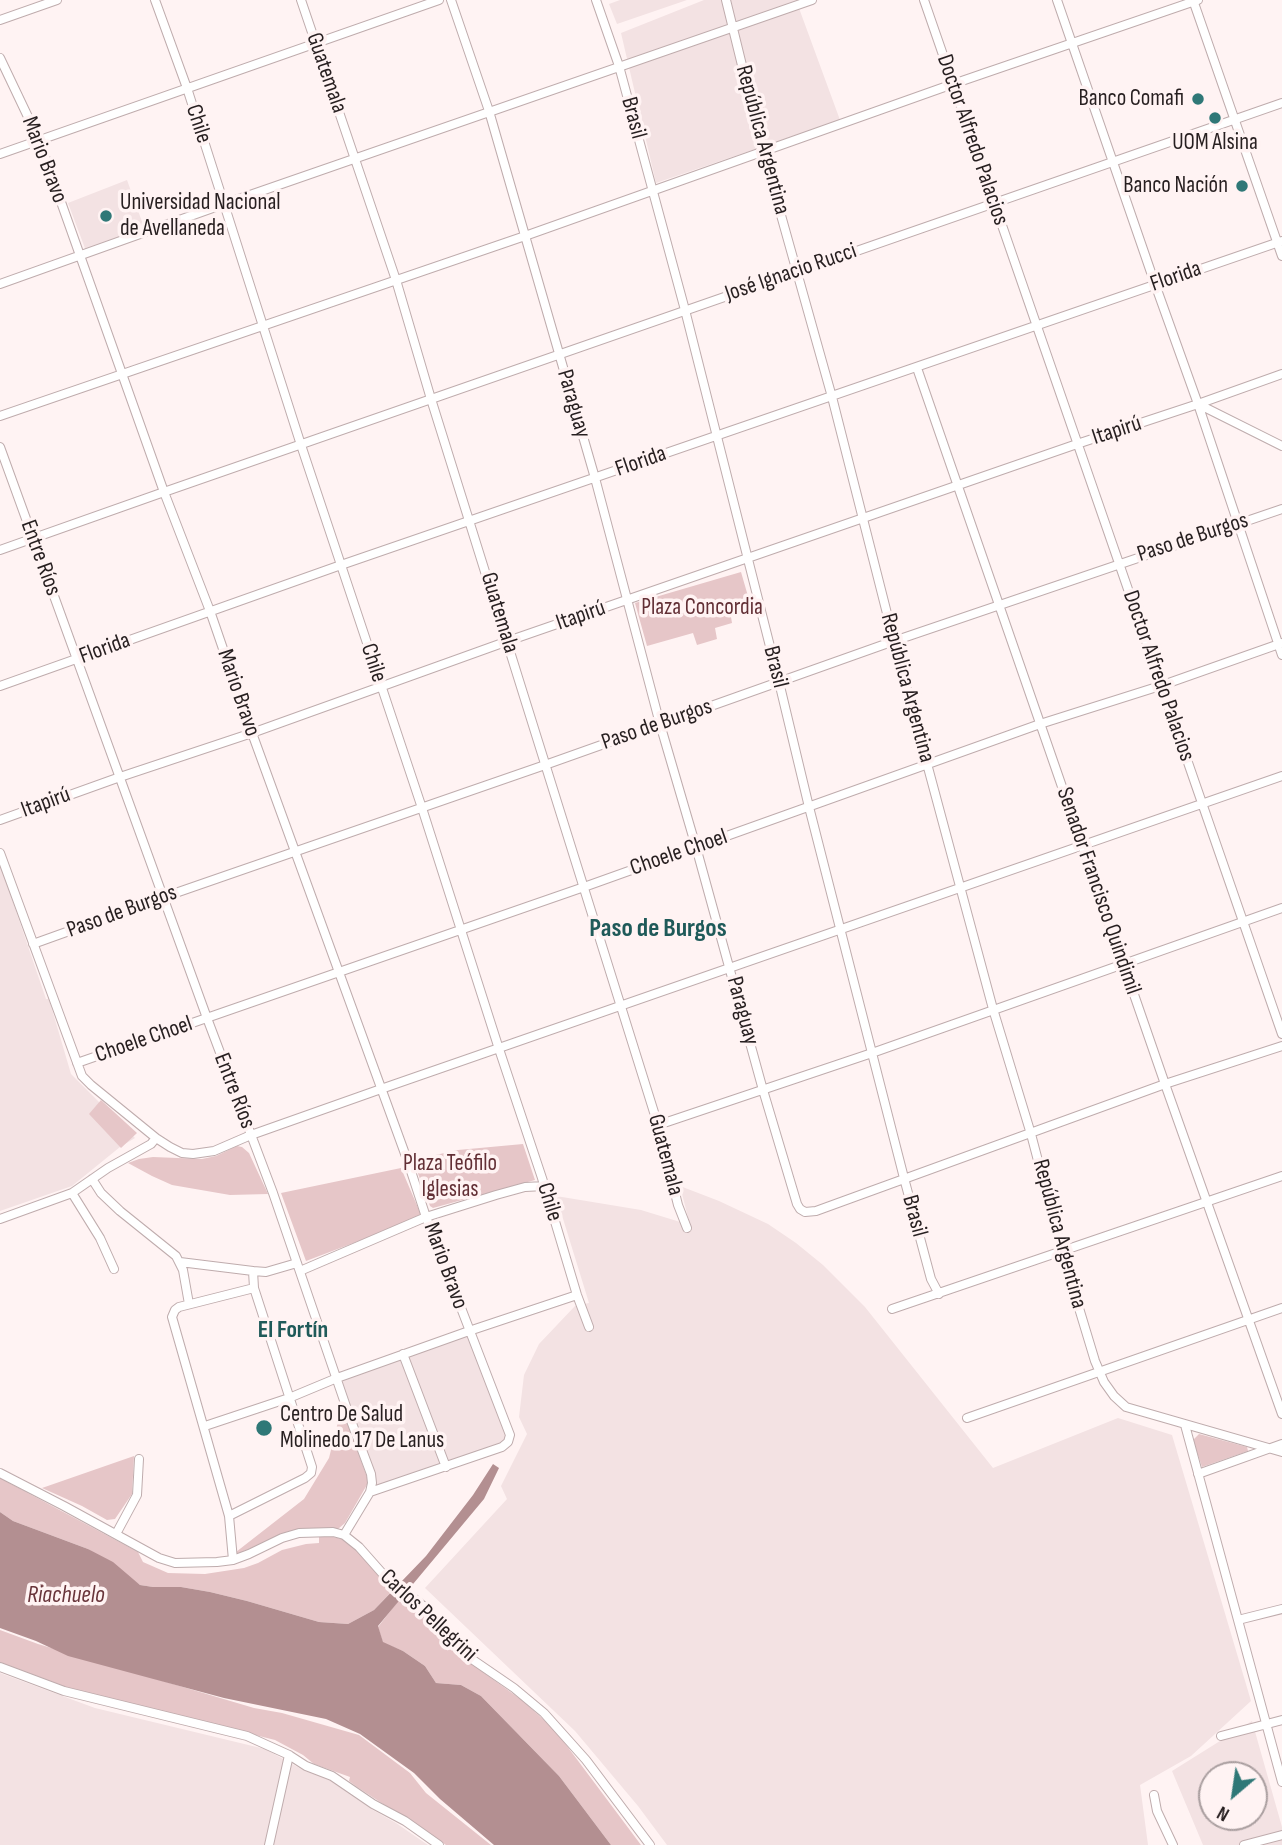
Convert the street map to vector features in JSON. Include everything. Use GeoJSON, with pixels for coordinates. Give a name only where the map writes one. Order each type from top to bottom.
{"type":"FeatureCollection","features":[{"type":"Feature","properties":{"kind":"street"},"geometry":{"type":"LineString","coordinates":[[0,20],[57,0]]}},
{"type":"Feature","properties":{"kind":"street","name":"Chile"},"geometry":{"type":"LineString","coordinates":[[155,0],[187,88],[300,444],[422,808],[589,1326]]}},
{"type":"Feature","properties":{"kind":"street","name":"Guatemala"},"geometry":{"type":"LineString","coordinates":[[301,0],[396,280],[658,1125],[678,1205],[687,1228]]}},
{"type":"Feature","properties":{"kind":"street"},"geometry":{"type":"LineString","coordinates":[[0,154],[439,0]]}},
{"type":"Feature","properties":{"kind":"street","name":"Paraguay"},"geometry":{"type":"LineString","coordinates":[[451,0],[489,111],[595,478],[660,724],[797,1204],[805,1212],[816,1212],[904,1178]]}},
{"type":"Feature","properties":{"kind":"street","name":"Brasil"},"geometry":{"type":"LineString","coordinates":[[596,0],[619,66],[685,310],[904,1178],[931,1279],[939,1294]]}},
{"type":"Feature","properties":{"kind":"street","name":"República Argentina"},"geometry":{"type":"LineString","coordinates":[[726,0],[763,150],[832,397],[894,641],[993,1009],[1099,1372],[1114,1396],[1126,1407],[1282,1452]]}},
{"type":"Feature","properties":{"kind":"street"},"geometry":{"type":"LineString","coordinates":[[0,284],[812,0]]}},
{"type":"Feature","properties":{"kind":"street","name":"Doctor Alfredo Palacios"},"geometry":{"type":"LineString","coordinates":[[924,0],[1282,1034]]}},
{"type":"Feature","properties":{"kind":"street"},"geometry":{"type":"LineString","coordinates":[[1057,0],[1281,641],[1282,655]]}},
{"type":"Feature","properties":{"kind":"street"},"geometry":{"type":"LineString","coordinates":[[0,416],[525,236],[763,150],[1194,1],[1280,242],[1282,256]]}},
{"type":"Feature","properties":{"kind":"street","name":"Mario Bravo"},"geometry":{"type":"LineString","coordinates":[[0,58],[39,140],[164,492],[211,611],[252,733],[426,1217],[510,1435],[508,1442],[502,1447],[446,1467]]}},
{"type":"Feature","properties":{"kind":"street","name":"José Ignacio Rucci"},"geometry":{"type":"LineString","coordinates":[[0,550],[1282,103]]}},
{"type":"Feature","properties":{"kind":"street","name":"Florida"},"geometry":{"type":"LineString","coordinates":[[0,686],[341,565],[1280,242]]}},
{"type":"Feature","properties":{"kind":"street","name":"Senador Francisco Quindimil"},"geometry":{"type":"LineString","coordinates":[[917,368],[1282,1414]]}},
{"type":"Feature","properties":{"kind":"street","name":"Itapirú"},"geometry":{"type":"LineString","coordinates":[[0,820],[508,641],[1282,374]]}},
{"type":"Feature","properties":{"kind":"street"},"geometry":{"type":"LineString","coordinates":[[1198,404],[1282,446]]}},
{"type":"Feature","properties":{"kind":"street","name":"Entre Ríos"},"geometry":{"type":"LineString","coordinates":[[0,447],[299,1267],[371,1475],[370,1492]]}},
{"type":"Feature","properties":{"kind":"street","name":"Paso de Burgos"},"geometry":{"type":"LineString","coordinates":[[33,944],[894,641],[1282,509]]}},
{"type":"Feature","properties":{"kind":"street","name":"Choele Choel"},"geometry":{"type":"LineString","coordinates":[[77,1063],[584,887],[1040,724],[1160,686],[1281,641]]}},
{"type":"Feature","properties":{"kind":"street"},"geometry":{"type":"LineString","coordinates":[[0,853],[86,1081],[156,1138],[182,1153],[193,1154],[214,1151],[251,1135],[381,1089],[1282,776]]}},
{"type":"Feature","properties":{"kind":"street"},"geometry":{"type":"LineString","coordinates":[[658,1125],[872,1053],[1282,908]]}},
{"type":"Feature","properties":{"kind":"street"},"geometry":{"type":"LineString","coordinates":[[904,1178],[1165,1084],[1282,1046]]}},
{"type":"Feature","properties":{"kind":"street"},"geometry":{"type":"LineString","coordinates":[[0,1219],[72,1193],[145,1148],[156,1138]]}},
{"type":"Feature","properties":{"kind":"street"},"geometry":{"type":"LineString","coordinates":[[892,1309],[1282,1176]]}},
{"type":"Feature","properties":{"kind":"street"},"geometry":{"type":"LineString","coordinates":[[92,1179],[120,1211],[170,1250],[180,1262],[189,1304]]}},
{"type":"Feature","properties":{"kind":"street"},"geometry":{"type":"LineString","coordinates":[[180,1262],[266,1272],[299,1267],[426,1217],[496,1195],[544,1186]]}},
{"type":"Feature","properties":{"kind":"street"},"geometry":{"type":"LineString","coordinates":[[72,1193],[100,1238],[114,1269]]}},
{"type":"Feature","properties":{"kind":"street"},"geometry":{"type":"LineString","coordinates":[[229,1516],[305,1478],[311,1474],[312,1467],[254,1288],[253,1271]]}},
{"type":"Feature","properties":{"kind":"street"},"geometry":{"type":"LineString","coordinates":[[233,1560],[229,1516],[172,1317],[175,1310],[189,1304],[254,1288]]}},
{"type":"Feature","properties":{"kind":"street"},"geometry":{"type":"LineString","coordinates":[[205,1426],[577,1295]]}},
{"type":"Feature","properties":{"kind":"street"},"geometry":{"type":"LineString","coordinates":[[967,1418],[1282,1308]]}},
{"type":"Feature","properties":{"kind":"street"},"geometry":{"type":"LineString","coordinates":[[0,1473],[167,1561],[182,1563],[233,1560],[282,1538],[299,1534],[326,1532],[344,1535],[370,1492],[446,1467],[404,1354]]}},
{"type":"Feature","properties":{"kind":"street"},"geometry":{"type":"LineString","coordinates":[[1185,1425],[1282,1782]]}},
{"type":"Feature","properties":{"kind":"street"},"geometry":{"type":"LineString","coordinates":[[1198,1474],[1282,1444]]}},
{"type":"Feature","properties":{"kind":"street"},"geometry":{"type":"LineString","coordinates":[[116,1534],[137,1495],[139,1459]]}},
{"type":"Feature","properties":{"kind":"street","name":"Carlos Pellegrini"},"geometry":{"type":"LineString","coordinates":[[344,1535],[352,1540],[387,1578],[419,1602],[460,1651],[525,1696],[552,1721],[586,1760],[650,1845]]}},
{"type":"Feature","properties":{"kind":"street"},"geometry":{"type":"LineString","coordinates":[[1238,1620],[1282,1609]]}},
{"type":"Feature","properties":{"kind":"street"},"geometry":{"type":"LineString","coordinates":[[0,1667],[64,1691],[247,1737],[332,1776],[439,1845]]}},
{"type":"Feature","properties":{"kind":"street"},"geometry":{"type":"LineString","coordinates":[[1221,1736],[1282,1720]]}},
{"type":"Feature","properties":{"kind":"street"},"geometry":{"type":"LineString","coordinates":[[269,1845],[289,1755]]}},
{"type":"Feature","properties":{"kind":"street"},"geometry":{"type":"LineString","coordinates":[[1154,1795],[1157,1811],[1173,1845]]}},
{"type":"Feature","properties":{"kind":"street"},"geometry":{"type":"LineString","coordinates":[[1244,1845],[1282,1835]]}},
{"type":"Feature","properties":{"kind":"shaded area"},"geometry":{"type":"Polygon","coordinates":[[[620,0],[687,0],[617,24],[609,4],[620,0]]]}},
{"type":"Feature","properties":{"kind":"shaded area"},"geometry":{"type":"Polygon","coordinates":[[[704,0],[796,0],[840,120],[656,183],[621,33],[704,0]]]}},
{"type":"Feature","properties":{"kind":"shaded area","name":"Universidad Nacional de Avellaneda"},"geometry":{"type":"Polygon","coordinates":[[[127,180],[145,230],[86,251],[68,203],[127,180]]]}},
{"type":"Feature","properties":{"kind":"shaded area"},"geometry":{"type":"Polygon","coordinates":[[[0,864],[46,999],[49,999],[71,1074],[135,1138],[72,1186],[0,1211],[0,864]]]}},
{"type":"Feature","properties":{"kind":"shaded area"},"geometry":{"type":"Polygon","coordinates":[[[680,1186],[768,1224],[823,1265],[865,1307],[993,1468],[1118,1418],[1172,1435],[1251,1701],[1191,1756],[1140,1785],[1148,1845],[667,1845],[575,1731],[425,1588],[507,1499],[501,1486],[527,1434],[519,1417],[524,1375],[539,1344],[575,1306],[589,1303],[556,1196],[641,1210],[690,1225],[680,1186]]]}},
{"type":"Feature","properties":{"kind":"shaded area"},"geometry":{"type":"Polygon","coordinates":[[[470,1330],[511,1441],[379,1491],[342,1380],[470,1330]]]}},
{"type":"Feature","properties":{"kind":"shaded area"},"geometry":{"type":"Polygon","coordinates":[[[0,1673],[95,1708],[265,1749],[305,1771],[327,1778],[428,1845],[0,1845],[0,1673]]]}},
{"type":"Feature","properties":{"kind":"shaded area"},"geometry":{"type":"Polygon","coordinates":[[[1252,1721],[1263,1761],[1198,1761],[1198,1831],[1268,1831],[1268,1778],[1282,1827],[1282,1845],[1203,1845],[1172,1771],[1252,1721]]]}},
{"type":"Feature","properties":{"kind":"green space","name":"Plaza Concordia"},"geometry":{"type":"Polygon","coordinates":[[[741,572],[752,610],[731,617],[732,623],[715,628],[717,639],[697,645],[693,633],[647,646],[635,603],[741,572]]]}},
{"type":"Feature","properties":{"kind":"green space"},"geometry":{"type":"Polygon","coordinates":[[[101,1100],[137,1133],[121,1148],[89,1114],[101,1100]]]}},
{"type":"Feature","properties":{"kind":"green space","name":"Plaza Teófilo Iglesias"},"geometry":{"type":"Polygon","coordinates":[[[523,1144],[535,1180],[433,1208],[430,1206],[413,1160],[458,1150],[523,1144]]]}},
{"type":"Feature","properties":{"kind":"green space"},"geometry":{"type":"Polygon","coordinates":[[[237,1146],[249,1153],[268,1194],[230,1195],[172,1185],[128,1163],[153,1157],[202,1159],[237,1146]]]}},
{"type":"Feature","properties":{"kind":"green space"},"geometry":{"type":"Polygon","coordinates":[[[401,1168],[422,1217],[306,1261],[281,1193],[401,1168]]]}},
{"type":"Feature","properties":{"kind":"green space"},"geometry":{"type":"Polygon","coordinates":[[[346,1419],[368,1483],[345,1523],[338,1529],[312,1528],[292,1531],[237,1554],[236,1552],[304,1499],[329,1458],[338,1422],[346,1419]]]}},
{"type":"Feature","properties":{"kind":"green space"},"geometry":{"type":"Polygon","coordinates":[[[1199,1434],[1247,1447],[1248,1451],[1202,1467],[1193,1440],[1199,1434]]]}},
{"type":"Feature","properties":{"kind":"green space"},"geometry":{"type":"Polygon","coordinates":[[[134,1456],[132,1494],[115,1519],[107,1520],[42,1488],[134,1456]]]}},
{"type":"Feature","properties":{"kind":"green space"},"geometry":{"type":"Polygon","coordinates":[[[0,1478],[138,1552],[143,1562],[168,1573],[205,1574],[244,1568],[282,1550],[319,1543],[319,1537],[329,1536],[342,1539],[357,1550],[394,1589],[374,1610],[348,1624],[319,1622],[210,1592],[140,1585],[88,1549],[13,1521],[0,1512],[0,1478]]]}},
{"type":"Feature","properties":{"kind":"green space"},"geometry":{"type":"Polygon","coordinates":[[[402,1596],[416,1606],[451,1649],[523,1701],[555,1730],[641,1845],[611,1845],[559,1776],[481,1696],[461,1685],[436,1683],[425,1666],[403,1651],[383,1643],[378,1627],[402,1596]]]}},
{"type":"Feature","properties":{"kind":"green space"},"geometry":{"type":"Polygon","coordinates":[[[0,1630],[38,1644],[254,1708],[282,1713],[359,1735],[410,1773],[426,1793],[491,1845],[446,1845],[357,1787],[349,1781],[350,1777],[314,1764],[275,1740],[59,1686],[0,1664],[0,1630]]]}},
{"type":"Feature","properties":{"kind":"water","name":"Riachuelo"},"geometry":{"type":"Polygon","coordinates":[[[493,1464],[499,1468],[484,1499],[378,1626],[383,1642],[403,1651],[425,1666],[436,1683],[461,1685],[481,1696],[559,1776],[611,1845],[494,1845],[414,1773],[360,1734],[326,1719],[224,1698],[68,1656],[0,1628],[0,1512],[13,1521],[88,1549],[113,1562],[140,1585],[210,1592],[319,1622],[348,1624],[374,1610],[426,1556],[493,1464]]]}},
{"type":"Feature","properties":{"kind":"place","name":"Banco Comafi"},"geometry":{"type":"Point","coordinates":[1198,99]}},
{"type":"Feature","properties":{"kind":"place","name":"UOM Alsina"},"geometry":{"type":"Point","coordinates":[1215,118]}},
{"type":"Feature","properties":{"kind":"place","name":"Banco Nación"},"geometry":{"type":"Point","coordinates":[1242,186]}},
{"type":"Feature","properties":{"kind":"place","name":"Universidad Nacional de Avellaneda"},"geometry":{"type":"Point","coordinates":[106,216]}},
{"type":"Feature","properties":{"kind":"place","name":"Centro De Salud Molinedo 17 De Lanus"},"geometry":{"type":"Point","coordinates":[264,1428]}},
{"type":"Feature","properties":{"kind":"district","name":"Paso de Burgos"},"geometry":{"type":"Point","coordinates":[658,929]}},
{"type":"Feature","properties":{"kind":"district","name":"El Fortín"},"geometry":{"type":"Point","coordinates":[293,1331]}}]}
